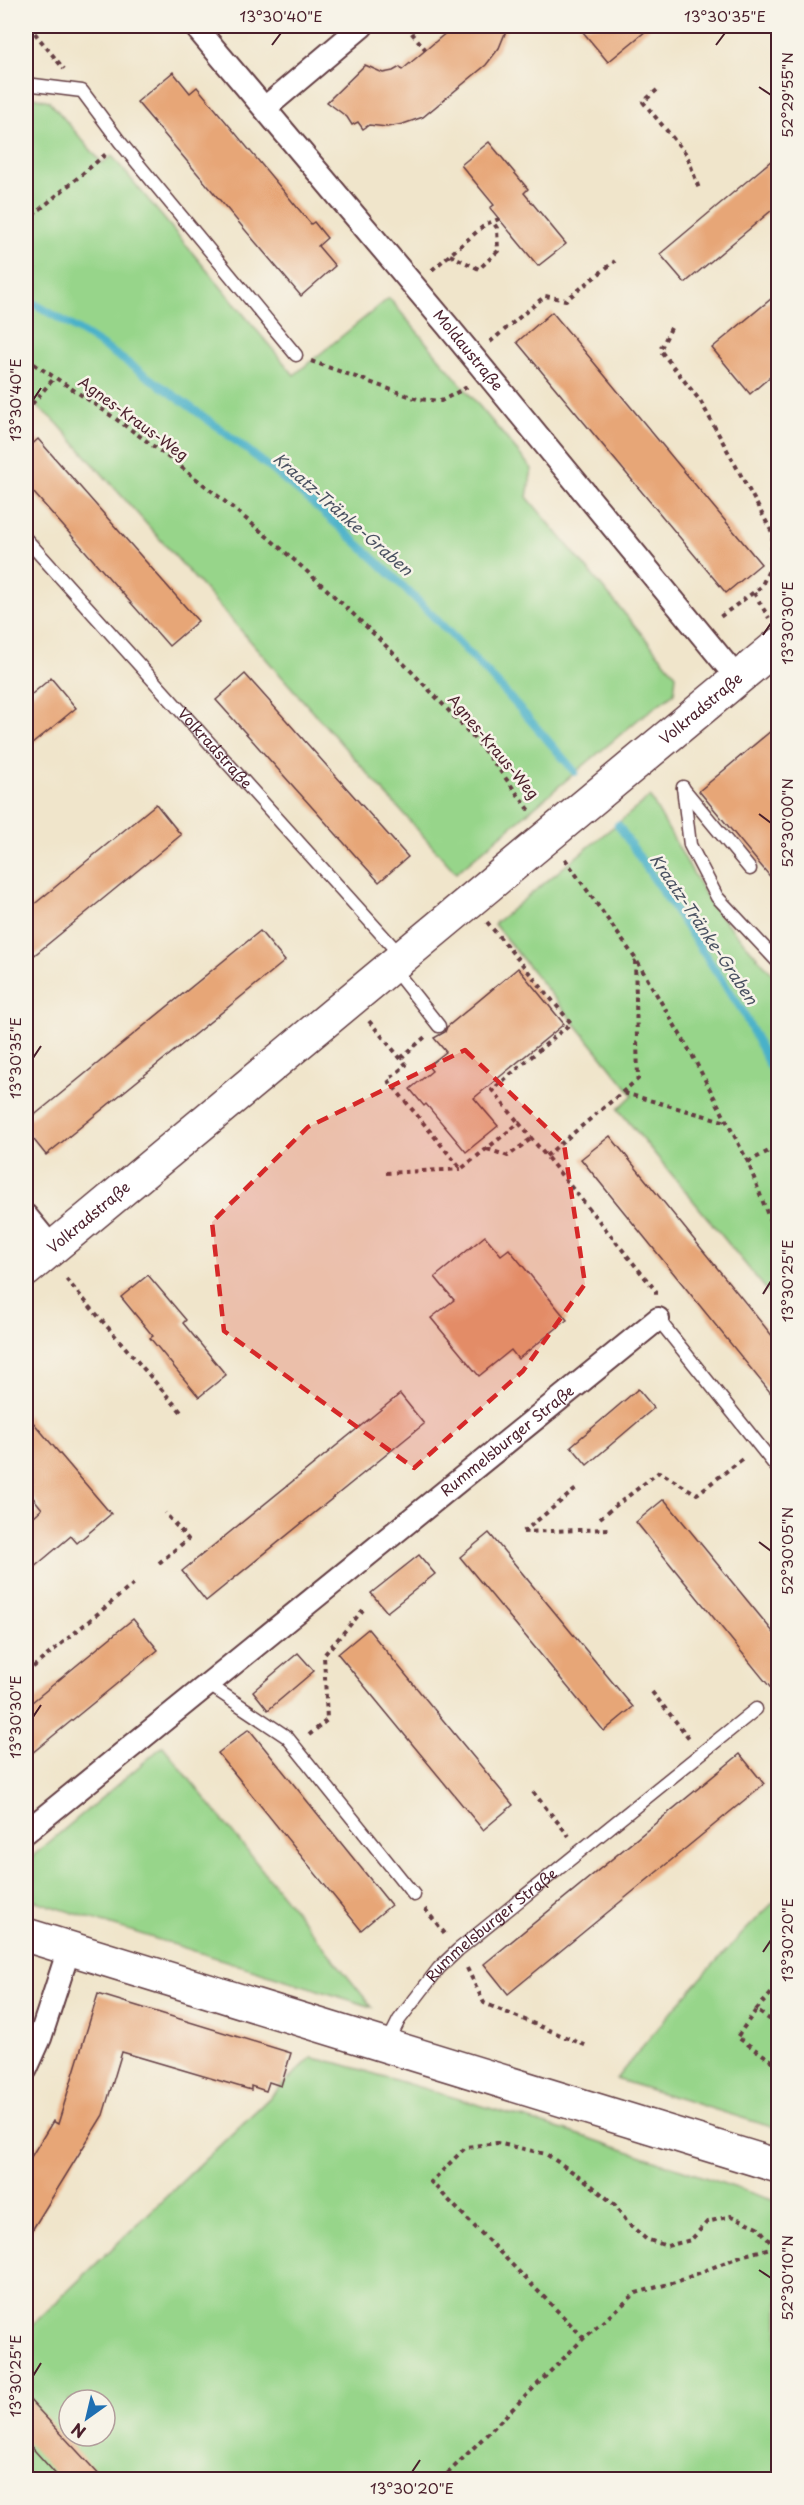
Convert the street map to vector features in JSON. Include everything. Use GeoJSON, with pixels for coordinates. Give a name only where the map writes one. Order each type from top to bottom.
{"type":"FeatureCollection","features":[{"type":"Feature","properties":{"kind":"street","name":"Moldaustraße"},"geometry":{"type":"LineString","coordinates":[[195,26],[479,364],[738,679]]}},
{"type":"Feature","properties":{"kind":"street"},"geometry":{"type":"LineString","coordinates":[[265,108],[362,26]]}},
{"type":"Feature","properties":{"kind":"street","name":"Volkradstraße"},"geometry":{"type":"LineString","coordinates":[[26,1270],[738,679],[774,632]]}},
{"type":"Feature","properties":{"kind":"street"},"geometry":{"type":"LineString","coordinates":[[26,1216],[52,1248]]}},
{"type":"Feature","properties":{"kind":"street","name":"Rummelsburger Straße"},"geometry":{"type":"LineString","coordinates":[[26,1832],[658,1319]]}},
{"type":"Feature","properties":{"kind":"street"},"geometry":{"type":"LineString","coordinates":[[26,1935],[778,2166]]}},
{"type":"Feature","properties":{"kind":"street"},"geometry":{"type":"LineString","coordinates":[[26,2069],[40,2038],[69,1949]]}},
{"type":"Feature","properties":{"kind":"lane"},"geometry":{"type":"LineString","coordinates":[[26,84],[82,90],[120,142],[296,355]]}},
{"type":"Feature","properties":{"kind":"lane","name":"Volkradstraße"},"geometry":{"type":"LineString","coordinates":[[26,539],[397,963]]}},
{"type":"Feature","properties":{"kind":"lane"},"geometry":{"type":"LineString","coordinates":[[750,869],[683,787],[690,845],[717,897],[778,962]]}},
{"type":"Feature","properties":{"kind":"lane"},"geometry":{"type":"LineString","coordinates":[[397,963],[439,1026]]}},
{"type":"Feature","properties":{"kind":"lane"},"geometry":{"type":"LineString","coordinates":[[658,1319],[778,1469]]}},
{"type":"Feature","properties":{"kind":"lane"},"geometry":{"type":"LineString","coordinates":[[208,1684],[287,1737],[414,1895]]}},
{"type":"Feature","properties":{"kind":"lane","name":"Rummelsburger Straße"},"geometry":{"type":"LineString","coordinates":[[385,2046],[399,2020],[439,1968],[458,1950],[756,1708]]}},
{"type":"Feature","properties":{"kind":"path"},"geometry":{"type":"LineString","coordinates":[[29,26],[82,90]]}},
{"type":"Feature","properties":{"kind":"path"},"geometry":{"type":"LineString","coordinates":[[406,26],[426,50]]}},
{"type":"Feature","properties":{"kind":"path"},"geometry":{"type":"LineString","coordinates":[[657,90],[643,102],[687,155],[699,189]]}},
{"type":"Feature","properties":{"kind":"path"},"geometry":{"type":"LineString","coordinates":[[26,221],[120,142]]}},
{"type":"Feature","properties":{"kind":"path"},"geometry":{"type":"LineString","coordinates":[[493,222],[497,228],[498,251],[479,269],[448,257],[486,224],[499,219]]}},
{"type":"Feature","properties":{"kind":"path"},"geometry":{"type":"LineString","coordinates":[[296,355],[417,399],[441,401],[464,390],[479,364],[545,296],[566,300],[615,261]]}},
{"type":"Feature","properties":{"kind":"path"},"geometry":{"type":"LineString","coordinates":[[671,328],[660,350],[702,402],[773,534],[770,568],[761,587],[700,632]]}},
{"type":"Feature","properties":{"kind":"path","name":"Agnes-Kraus-Weg"},"geometry":{"type":"LineString","coordinates":[[26,358],[133,429],[276,545],[379,639],[462,724],[550,837],[635,958],[691,1053],[748,1162],[778,1242]]}},
{"type":"Feature","properties":{"kind":"path"},"geometry":{"type":"LineString","coordinates":[[26,411],[55,377]]}},
{"type":"Feature","properties":{"kind":"path"},"geometry":{"type":"LineString","coordinates":[[773,534],[778,530]]}},
{"type":"Feature","properties":{"kind":"path"},"geometry":{"type":"LineString","coordinates":[[753,593],[774,632]]}},
{"type":"Feature","properties":{"kind":"path"},"geometry":{"type":"LineString","coordinates":[[487,922],[571,1023],[492,1090],[656,1291],[658,1319]]}},
{"type":"Feature","properties":{"kind":"path"},"geometry":{"type":"LineString","coordinates":[[546,1156],[639,1079],[635,958]]}},
{"type":"Feature","properties":{"kind":"path"},"geometry":{"type":"LineString","coordinates":[[369,1020],[406,1065],[388,1080],[461,1169]]}},
{"type":"Feature","properties":{"kind":"path"},"geometry":{"type":"LineString","coordinates":[[401,1058],[439,1026]]}},
{"type":"Feature","properties":{"kind":"path"},"geometry":{"type":"LineString","coordinates":[[624,1092],[727,1122]]}},
{"type":"Feature","properties":{"kind":"path"},"geometry":{"type":"LineString","coordinates":[[386,1173],[461,1169],[519,1123]]}},
{"type":"Feature","properties":{"kind":"path"},"geometry":{"type":"LineString","coordinates":[[486,1149],[508,1156],[532,1138]]}},
{"type":"Feature","properties":{"kind":"path"},"geometry":{"type":"LineString","coordinates":[[748,1162],[778,1146]]}},
{"type":"Feature","properties":{"kind":"path"},"geometry":{"type":"LineString","coordinates":[[66,1279],[182,1413]]}},
{"type":"Feature","properties":{"kind":"path"},"geometry":{"type":"LineString","coordinates":[[600,1518],[659,1472],[697,1494],[760,1446]]}},
{"type":"Feature","properties":{"kind":"path"},"geometry":{"type":"LineString","coordinates":[[576,1489],[523,1532],[609,1529]]}},
{"type":"Feature","properties":{"kind":"path"},"geometry":{"type":"LineString","coordinates":[[159,1563],[188,1539],[165,1513]]}},
{"type":"Feature","properties":{"kind":"path"},"geometry":{"type":"LineString","coordinates":[[26,1672],[136,1582]]}},
{"type":"Feature","properties":{"kind":"path"},"geometry":{"type":"LineString","coordinates":[[295,1747],[327,1720],[324,1655],[363,1610]]}},
{"type":"Feature","properties":{"kind":"path"},"geometry":{"type":"LineString","coordinates":[[652,1692],[701,1753]]}},
{"type":"Feature","properties":{"kind":"path"},"geometry":{"type":"LineString","coordinates":[[772,1727],[778,1736]]}},
{"type":"Feature","properties":{"kind":"path"},"geometry":{"type":"LineString","coordinates":[[533,1792],[581,1850]]}},
{"type":"Feature","properties":{"kind":"path"},"geometry":{"type":"LineString","coordinates":[[414,1895],[458,1950],[484,2002],[587,2046]]}},
{"type":"Feature","properties":{"kind":"path"},"geometry":{"type":"LineString","coordinates":[[778,1986],[756,2010],[737,2037],[778,2065]]}},
{"type":"Feature","properties":{"kind":"path"},"geometry":{"type":"LineString","coordinates":[[756,2010],[778,2025]]}},
{"type":"Feature","properties":{"kind":"path"},"geometry":{"type":"LineString","coordinates":[[441,2480],[584,2338],[636,2293],[679,2281],[741,2256],[777,2247],[758,2227],[731,2216],[707,2222],[692,2240],[667,2246],[646,2240],[628,2223],[615,2205],[586,2181],[546,2154],[497,2143],[466,2147],[431,2182],[584,2338]]}},
{"type":"Feature","properties":{"kind":"highlighted area"},"geometry":{"type":"Polygon","coordinates":[[[465,1050],[564,1144],[585,1284],[523,1371],[414,1468],[224,1331],[212,1222],[308,1127],[465,1050]]]}},
{"type":"Feature","properties":{"kind":"green space"},"geometry":{"type":"Polygon","coordinates":[[[26,95],[49,101],[102,163],[112,156],[294,375],[389,298],[532,469],[527,497],[676,675],[674,693],[640,718],[456,873],[57,423],[26,397],[26,95]]]}},
{"type":"Feature","properties":{"kind":"green space"},"geometry":{"type":"Polygon","coordinates":[[[650,797],[713,908],[778,980],[778,1304],[618,1109],[633,1095],[494,924],[650,797]]]}},
{"type":"Feature","properties":{"kind":"green space"},"geometry":{"type":"Polygon","coordinates":[[[163,1746],[372,2007],[26,1898],[26,1867],[34,1855],[163,1746]]]}},
{"type":"Feature","properties":{"kind":"green space"},"geometry":{"type":"Polygon","coordinates":[[[778,1898],[778,2129],[616,2079],[694,1986],[778,1898]]]}},
{"type":"Feature","properties":{"kind":"green space"},"geometry":{"type":"Polygon","coordinates":[[[311,2058],[338,2063],[580,2135],[778,2202],[778,2479],[26,2480],[26,2331],[311,2058]]]}},
{"type":"Feature","properties":{"kind":"building"},"geometry":{"type":"Polygon","coordinates":[[[454,26],[508,26],[499,48],[486,65],[423,117],[403,124],[387,127],[369,125],[363,129],[358,122],[352,125],[347,117],[327,102],[365,65],[383,73],[400,67],[402,70],[454,26]]]}},
{"type":"Feature","properties":{"kind":"building"},"geometry":{"type":"Polygon","coordinates":[[[578,26],[652,26],[608,62],[578,26]]]}},
{"type":"Feature","properties":{"kind":"building"},"geometry":{"type":"Polygon","coordinates":[[[173,72],[190,93],[197,87],[311,224],[314,222],[327,238],[318,246],[335,266],[301,296],[137,102],[173,72]]]}},
{"type":"Feature","properties":{"kind":"building"},"geometry":{"type":"Polygon","coordinates":[[[489,142],[528,189],[524,193],[566,244],[538,266],[490,208],[494,205],[461,165],[489,142]]]}},
{"type":"Feature","properties":{"kind":"building"},"geometry":{"type":"Polygon","coordinates":[[[778,155],[778,205],[685,283],[660,254],[778,155]]]}},
{"type":"Feature","properties":{"kind":"building"},"geometry":{"type":"Polygon","coordinates":[[[778,293],[778,370],[750,394],[712,348],[778,293]]]}},
{"type":"Feature","properties":{"kind":"building"},"geometry":{"type":"Polygon","coordinates":[[[552,312],[761,564],[726,593],[517,342],[552,312]]]}},
{"type":"Feature","properties":{"kind":"building"},"geometry":{"type":"Polygon","coordinates":[[[38,439],[198,621],[169,646],[26,484],[26,450],[38,439]]]}},
{"type":"Feature","properties":{"kind":"building"},"geometry":{"type":"Polygon","coordinates":[[[245,674],[408,857],[379,882],[216,700],[245,674]]]}},
{"type":"Feature","properties":{"kind":"building"},"geometry":{"type":"Polygon","coordinates":[[[51,678],[76,708],[26,749],[26,699],[51,678]]]}},
{"type":"Feature","properties":{"kind":"building"},"geometry":{"type":"Polygon","coordinates":[[[778,725],[778,886],[699,791],[778,725]]]}},
{"type":"Feature","properties":{"kind":"building"},"geometry":{"type":"Polygon","coordinates":[[[156,804],[181,835],[26,962],[26,911],[156,804]]]}},
{"type":"Feature","properties":{"kind":"building"},"geometry":{"type":"Polygon","coordinates":[[[260,931],[285,961],[46,1155],[26,1130],[26,1122],[260,931]]]}},
{"type":"Feature","properties":{"kind":"building"},"geometry":{"type":"Polygon","coordinates":[[[518,968],[564,1024],[474,1098],[498,1126],[466,1152],[426,1104],[424,1106],[410,1089],[432,1071],[428,1066],[446,1052],[434,1038],[445,1032],[447,1027],[518,968]]]}},
{"type":"Feature","properties":{"kind":"building"},"geometry":{"type":"Polygon","coordinates":[[[610,1136],[778,1343],[778,1402],[581,1159],[610,1136]]]}},
{"type":"Feature","properties":{"kind":"building"},"geometry":{"type":"Polygon","coordinates":[[[485,1236],[501,1255],[509,1249],[567,1320],[518,1359],[511,1350],[479,1376],[431,1318],[454,1300],[435,1277],[485,1236]]]}},
{"type":"Feature","properties":{"kind":"building"},"geometry":{"type":"Polygon","coordinates":[[[148,1275],[186,1320],[183,1323],[226,1375],[199,1397],[150,1338],[153,1336],[121,1297],[148,1275]]]}},
{"type":"Feature","properties":{"kind":"building"},"geometry":{"type":"Polygon","coordinates":[[[638,1389],[654,1408],[587,1465],[571,1446],[638,1389]]]}},
{"type":"Feature","properties":{"kind":"building"},"geometry":{"type":"Polygon","coordinates":[[[400,1394],[424,1424],[206,1601],[182,1571],[400,1394]]]}},
{"type":"Feature","properties":{"kind":"building"},"geometry":{"type":"Polygon","coordinates":[[[26,1414],[111,1514],[77,1543],[71,1536],[26,1574],[26,1523],[42,1509],[26,1489],[26,1414]]]}},
{"type":"Feature","properties":{"kind":"building"},"geometry":{"type":"Polygon","coordinates":[[[664,1499],[778,1638],[778,1697],[636,1522],[664,1499]]]}},
{"type":"Feature","properties":{"kind":"building"},"geometry":{"type":"Polygon","coordinates":[[[489,1533],[633,1707],[604,1731],[460,1557],[489,1533]]]}},
{"type":"Feature","properties":{"kind":"building"},"geometry":{"type":"Polygon","coordinates":[[[419,1555],[435,1574],[387,1612],[371,1593],[419,1555]]]}},
{"type":"Feature","properties":{"kind":"building"},"geometry":{"type":"Polygon","coordinates":[[[133,1619],[158,1650],[26,1758],[26,1707],[133,1619]]]}},
{"type":"Feature","properties":{"kind":"building"},"geometry":{"type":"Polygon","coordinates":[[[368,1629],[513,1805],[483,1830],[338,1654],[368,1629]]]}},
{"type":"Feature","properties":{"kind":"building"},"geometry":{"type":"Polygon","coordinates":[[[298,1653],[314,1671],[268,1710],[253,1691],[298,1653]]]}},
{"type":"Feature","properties":{"kind":"building"},"geometry":{"type":"Polygon","coordinates":[[[249,1729],[391,1905],[361,1930],[218,1753],[249,1729]]]}},
{"type":"Feature","properties":{"kind":"building"},"geometry":{"type":"Polygon","coordinates":[[[740,1754],[764,1784],[508,1994],[484,1964],[740,1754]]]}},
{"type":"Feature","properties":{"kind":"building"},"geometry":{"type":"Polygon","coordinates":[[[98,1994],[291,2053],[281,2086],[269,2082],[266,2091],[251,2086],[251,2090],[122,2052],[103,2115],[26,2240],[26,2165],[53,2121],[58,2124],[98,1994]]]}},
{"type":"Feature","properties":{"kind":"building"},"geometry":{"type":"Polygon","coordinates":[[[26,2396],[57,2429],[57,2448],[74,2448],[104,2480],[61,2480],[26,2441],[26,2396]]]}},
{"type":"Feature","properties":{"kind":"waterway","name":"Kraatz-Tränke-Graben"},"geometry":{"type":"LineString","coordinates":[[26,299],[108,349],[139,371],[214,425],[326,515],[429,612],[479,664],[575,772]]}},
{"type":"Feature","properties":{"kind":"waterway","name":"Kraatz-Tränke-Graben"},"geometry":{"type":"LineString","coordinates":[[618,825],[742,1010],[778,1083]]}}]}
